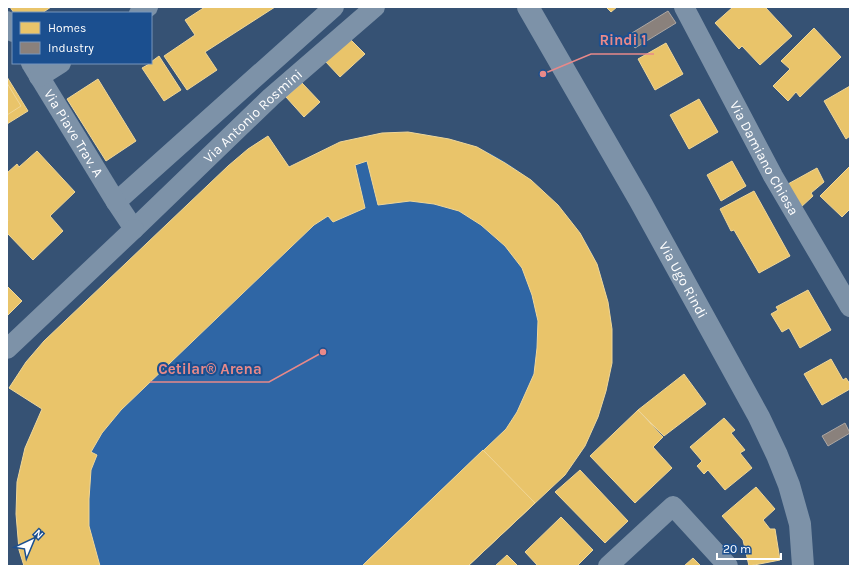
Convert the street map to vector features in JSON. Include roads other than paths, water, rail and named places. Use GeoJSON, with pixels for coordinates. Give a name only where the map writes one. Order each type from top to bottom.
{"type":"FeatureCollection","features":[{"type":"Feature","properties":{"kind":"street","name":"Via Antonio Rosmini"},"geometry":{"type":"LineString","coordinates":[[7,349],[271,97],[375,7]]}},
{"type":"Feature","properties":{"kind":"street","name":"Via Ugo Rindi"},"geometry":{"type":"LineString","coordinates":[[528,7],[640,201],[765,430],[789,485],[798,513],[803,566]]}},
{"type":"Feature","properties":{"kind":"street","name":"Via Damiano Chiesa"},"geometry":{"type":"LineString","coordinates":[[684,7],[773,176],[850,307]]}},
{"type":"Feature","properties":{"kind":"street","name":"Via Antonio Rosmini"},"geometry":{"type":"LineString","coordinates":[[116,202],[326,10]]}},
{"type":"Feature","properties":{"kind":"street"},"geometry":{"type":"LineString","coordinates":[[35,70],[57,64]]}},
{"type":"Feature","properties":{"kind":"street","name":"Via Piave Trav. A"},"geometry":{"type":"LineString","coordinates":[[35,70],[116,202]]}},
{"type":"Feature","properties":{"kind":"street"},"geometry":{"type":"LineString","coordinates":[[116,202],[134,229]]}},
{"type":"Feature","properties":{"kind":"street"},"geometry":{"type":"LineString","coordinates":[[608,566],[673,506],[728,566]]}},
{"type":"Feature","properties":{"kind":"place","name":"Rindi 1"},"geometry":{"type":"Point","coordinates":[543,74]}},
{"type":"Feature","properties":{"kind":"place","name":"Cetilar® Arena"},"geometry":{"type":"Point","coordinates":[323,352]}}]}
